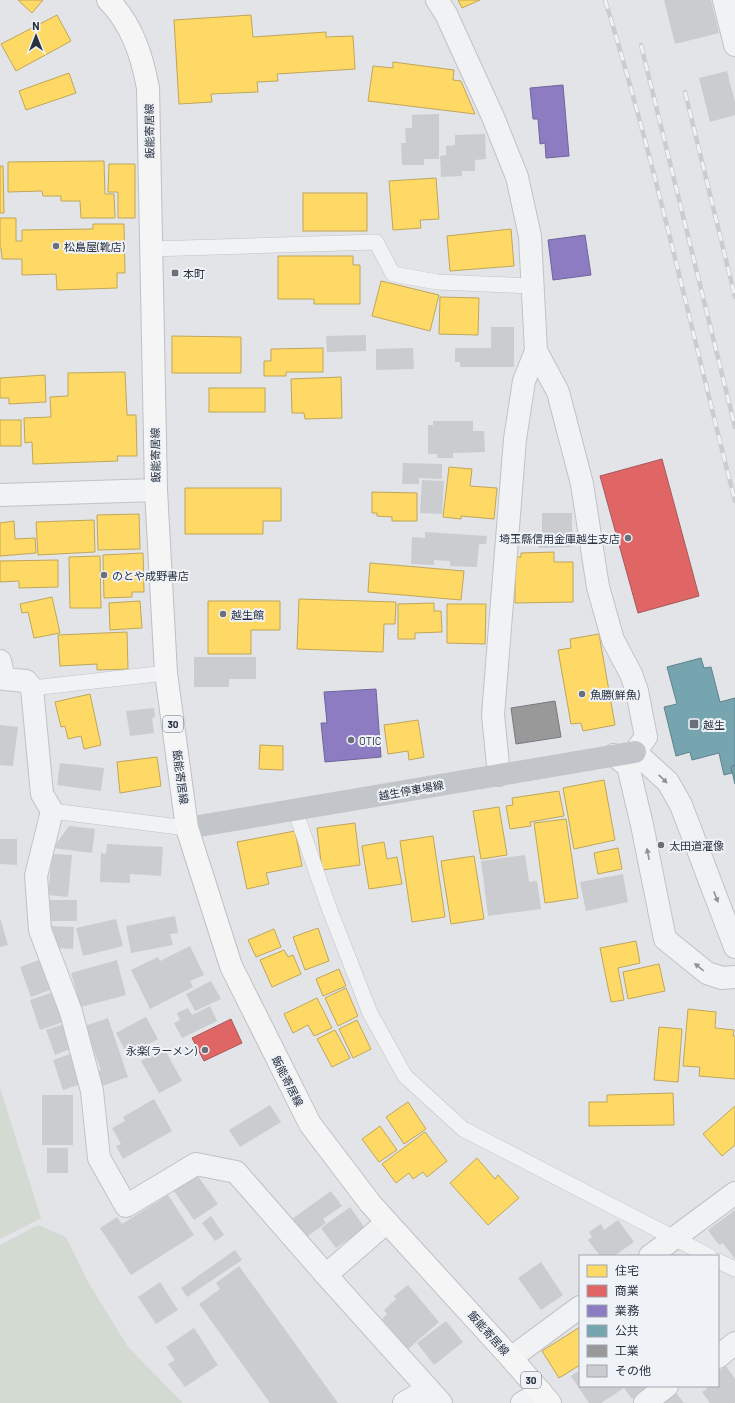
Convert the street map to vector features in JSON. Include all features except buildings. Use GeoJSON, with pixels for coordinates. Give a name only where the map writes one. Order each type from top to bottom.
{"type":"FeatureCollection","features":[{"type":"Feature","properties":{"kind":"main road","name":"飯能寄居線"},"geometry":{"type":"LineString","coordinates":[[108,0],[115,7],[134,37],[143,62],[148,88],[156,490],[166,672],[188,828],[231,966],[310,1124],[370,1203],[546,1397]]}},
{"type":"Feature","properties":{"kind":"main road","name":"越生停車場線"},"geometry":{"type":"LineString","coordinates":[[188,828],[624,754]]}},
{"type":"Feature","properties":{"kind":"street"},"geometry":{"type":"LineString","coordinates":[[437,0],[446,14],[493,117],[517,177],[530,236],[536,351],[558,392],[582,484],[600,594],[613,640],[631,674],[637,691],[646,737],[624,754]]}},
{"type":"Feature","properties":{"kind":"street"},"geometry":{"type":"LineString","coordinates":[[724,0],[735,45]]}},
{"type":"Feature","properties":{"kind":"street"},"geometry":{"type":"LineString","coordinates":[[499,775],[493,715],[515,438],[524,381],[536,351]]}},
{"type":"Feature","properties":{"kind":"street"},"geometry":{"type":"LineString","coordinates":[[0,495],[156,490]]}},
{"type":"Feature","properties":{"kind":"street"},"geometry":{"type":"LineString","coordinates":[[0,661],[4,679],[26,681],[32,688],[42,794],[52,811],[36,876],[40,930],[71,1012],[92,1091],[99,1158],[126,1206],[196,1164],[236,1172],[435,1396],[404,1403]]}},
{"type":"Feature","properties":{"kind":"street"},"geometry":{"type":"LineString","coordinates":[[624,754],[668,782],[681,805],[735,947]]}},
{"type":"Feature","properties":{"kind":"street"},"geometry":{"type":"LineString","coordinates":[[624,754],[642,825],[665,939],[707,973],[722,978],[735,977]]}},
{"type":"Feature","properties":{"kind":"street"},"geometry":{"type":"LineString","coordinates":[[651,1255],[735,1193]]}},
{"type":"Feature","properties":{"kind":"street"},"geometry":{"type":"LineString","coordinates":[[326,1275],[387,1222]]}},
{"type":"Feature","properties":{"kind":"street"},"geometry":{"type":"LineString","coordinates":[[511,1358],[579,1308]]}},
{"type":"Feature","properties":{"kind":"street"},"geometry":{"type":"LineString","coordinates":[[719,1356],[735,1343]]}},
{"type":"Feature","properties":{"kind":"street"},"geometry":{"type":"LineString","coordinates":[[645,1403],[666,1387]]}},
{"type":"Feature","properties":{"kind":"street"},"geometry":{"type":"LineString","coordinates":[[522,1403],[546,1397]]}},
{"type":"Feature","properties":{"kind":"lane"},"geometry":{"type":"LineString","coordinates":[[151,249],[376,242],[393,274],[437,282],[532,286]]}},
{"type":"Feature","properties":{"kind":"lane"},"geometry":{"type":"LineString","coordinates":[[32,688],[166,672]]}},
{"type":"Feature","properties":{"kind":"lane"},"geometry":{"type":"LineString","coordinates":[[295,810],[329,908],[370,1013],[405,1076],[463,1129],[707,1255]]}},
{"type":"Feature","properties":{"kind":"lane"},"geometry":{"type":"LineString","coordinates":[[52,811],[188,828]]}},
{"type":"Feature","properties":{"kind":"lane"},"geometry":{"type":"LineString","coordinates":[[719,1262],[735,1270]]}},
{"type":"Feature","properties":{"kind":"shaded area"},"geometry":{"type":"Polygon","coordinates":[[[0,1088],[41,1218],[0,1239],[0,1088]]]}},
{"type":"Feature","properties":{"kind":"shaded area"},"geometry":{"type":"Polygon","coordinates":[[[38,1225],[66,1237],[88,1282],[128,1347],[183,1403],[0,1403],[0,1245],[38,1225]]]}},
{"type":"Feature","properties":{"kind":"railway"},"geometry":{"type":"LineString","coordinates":[[605,0],[641,124],[735,501]]}},
{"type":"Feature","properties":{"kind":"railway"},"geometry":{"type":"LineString","coordinates":[[641,45],[735,427]]}},
{"type":"Feature","properties":{"kind":"railway"},"geometry":{"type":"LineString","coordinates":[[685,92],[735,297]]}},
{"type":"Feature","properties":{"kind":"place","name":"松島屋(靴店)"},"geometry":{"type":"Point","coordinates":[56,246]}},
{"type":"Feature","properties":{"kind":"place","name":"本町"},"geometry":{"type":"Point","coordinates":[175,273]}},
{"type":"Feature","properties":{"kind":"place","name":"埼玉縣信用金庫越生支店"},"geometry":{"type":"Point","coordinates":[628,538]}},
{"type":"Feature","properties":{"kind":"place","name":"のとや成野書店"},"geometry":{"type":"Point","coordinates":[104,575]}},
{"type":"Feature","properties":{"kind":"place","name":"越生館"},"geometry":{"type":"Point","coordinates":[223,614]}},
{"type":"Feature","properties":{"kind":"place","name":"魚勝(鮮魚)"},"geometry":{"type":"Point","coordinates":[582,694]}},
{"type":"Feature","properties":{"kind":"place","name":"越生"},"geometry":{"type":"Point","coordinates":[694,724]}},
{"type":"Feature","properties":{"kind":"place","name":"OTIC"},"geometry":{"type":"Point","coordinates":[351,740]}},
{"type":"Feature","properties":{"kind":"place","name":"太田道灌像"},"geometry":{"type":"Point","coordinates":[661,845]}},
{"type":"Feature","properties":{"kind":"place","name":"永楽(ラーメン)"},"geometry":{"type":"Point","coordinates":[205,1050]}}]}
